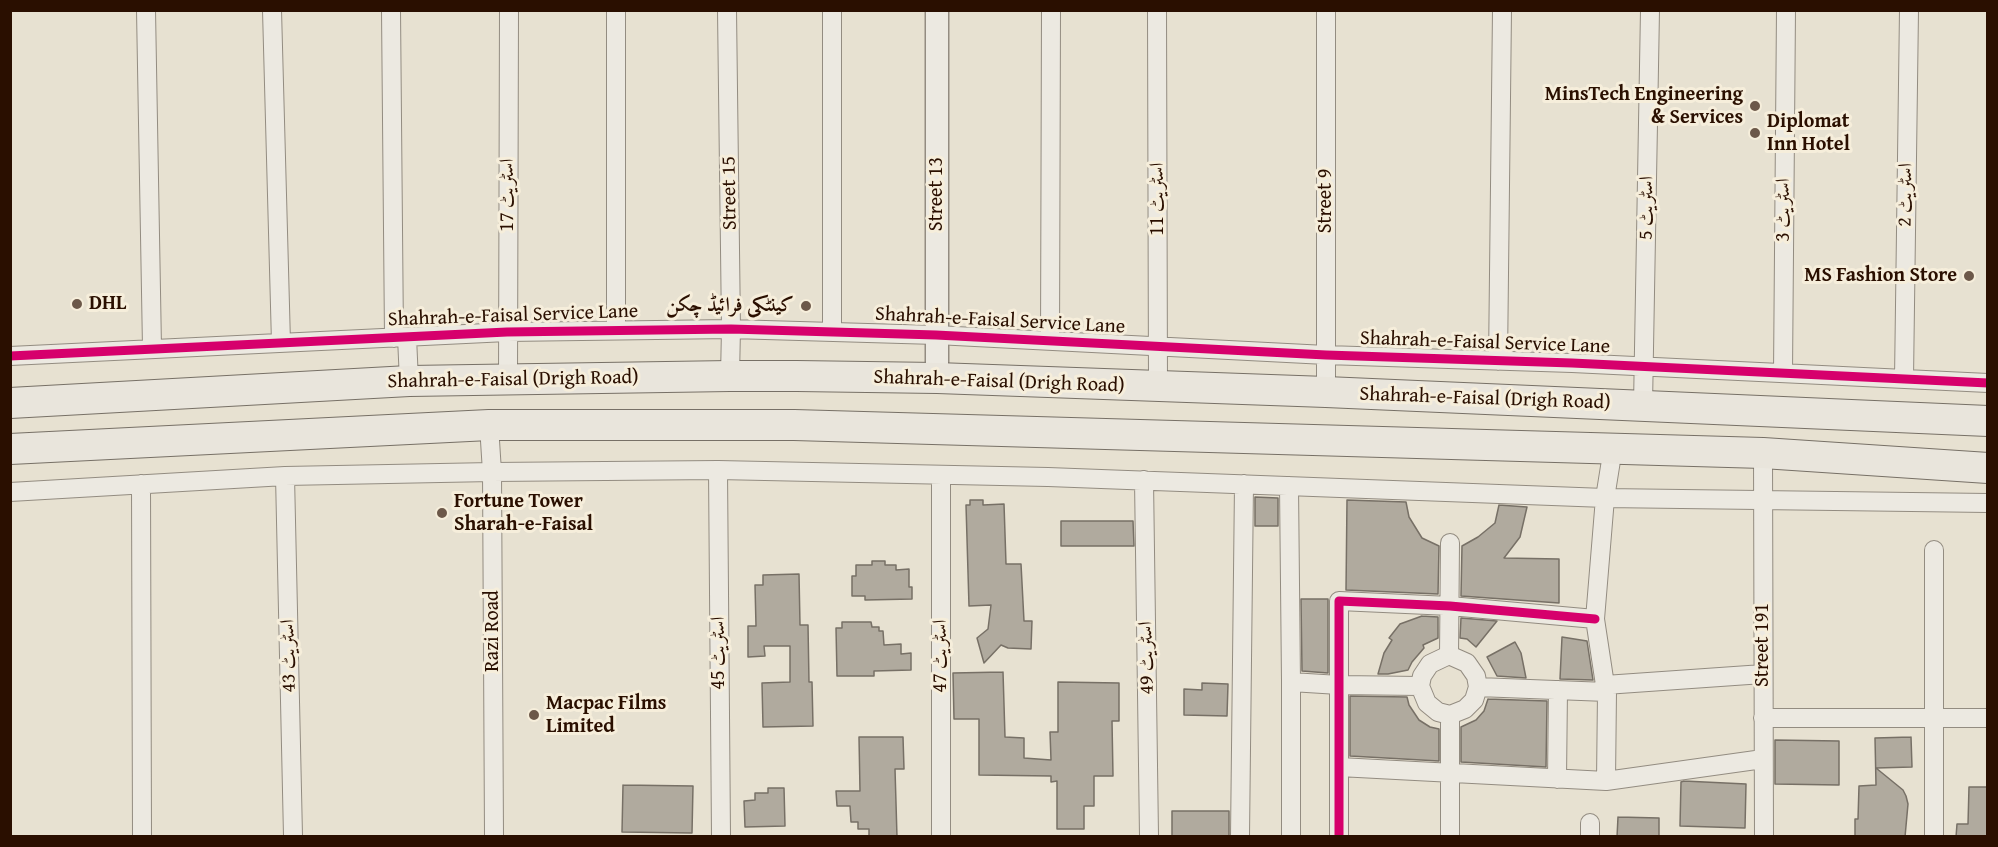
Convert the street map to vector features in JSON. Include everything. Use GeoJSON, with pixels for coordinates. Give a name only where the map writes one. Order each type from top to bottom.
{"type":"FeatureCollection","features":[{"type":"Feature","properties":{"kind":"highway","name":"Shahrah-e-Faisal (Drigh Road)"},"geometry":{"type":"LineString","coordinates":[[10,403],[409,381],[730,376],[937,378],[1326,392],[1988,421]]}},
{"type":"Feature","properties":{"kind":"highway"},"geometry":{"type":"LineString","coordinates":[[10,448],[489,425],[794,424],[1763,453],[1988,468]]}},
{"type":"Feature","properties":{"kind":"street"},"geometry":{"type":"LineString","coordinates":[[146,10],[152,348]]}},
{"type":"Feature","properties":{"kind":"street"},"geometry":{"type":"LineString","coordinates":[[272,10],[281,343]]}},
{"type":"Feature","properties":{"kind":"street"},"geometry":{"type":"LineString","coordinates":[[391,10],[400,337],[409,381]]}},
{"type":"Feature","properties":{"kind":"street","name":"اسٹریٹ 17"},"geometry":{"type":"LineString","coordinates":[[508,380],[509,10]]}},
{"type":"Feature","properties":{"kind":"street"},"geometry":{"type":"LineString","coordinates":[[616,10],[616,330]]}},
{"type":"Feature","properties":{"kind":"street","name":"Street 15"},"geometry":{"type":"LineString","coordinates":[[728,10],[730,376]]}},
{"type":"Feature","properties":{"kind":"street"},"geometry":{"type":"LineString","coordinates":[[832,10],[832,332]]}},
{"type":"Feature","properties":{"kind":"street","name":"Street 13"},"geometry":{"type":"LineString","coordinates":[[937,10],[937,378]]}},
{"type":"Feature","properties":{"kind":"street"},"geometry":{"type":"LineString","coordinates":[[1050,341],[1051,10]]}},
{"type":"Feature","properties":{"kind":"street","name":"اسٹریٹ 11"},"geometry":{"type":"LineString","coordinates":[[1157,10],[1158,387]]}},
{"type":"Feature","properties":{"kind":"street","name":"Street 9"},"geometry":{"type":"LineString","coordinates":[[1326,10],[1326,392]]}},
{"type":"Feature","properties":{"kind":"street"},"geometry":{"type":"LineString","coordinates":[[1498,360],[1502,10]]}},
{"type":"Feature","properties":{"kind":"street","name":"اسٹریٹ 5"},"geometry":{"type":"LineString","coordinates":[[1643,405],[1650,10]]}},
{"type":"Feature","properties":{"kind":"street","name":"اسٹریٹ 3"},"geometry":{"type":"LineString","coordinates":[[1783,373],[1786,10]]}},
{"type":"Feature","properties":{"kind":"street","name":"اسٹریٹ 2"},"geometry":{"type":"LineString","coordinates":[[1904,379],[1909,10]]}},
{"type":"Feature","properties":{"kind":"street","name":"Shahrah-e-Faisal Service Lane"},"geometry":{"type":"LineString","coordinates":[[10,356],[507,332],[731,328],[936,335],[1326,355],[1498,360],[1988,383]]}},
{"type":"Feature","properties":{"kind":"street","name":"Razi Road"},"geometry":{"type":"LineString","coordinates":[[489,425],[492,472],[494,837]]}},
{"type":"Feature","properties":{"kind":"street"},"geometry":{"type":"LineString","coordinates":[[1606,781],[1606,688],[1595,619],[1605,498],[1613,448]]}},
{"type":"Feature","properties":{"kind":"street","name":"Street 191"},"geometry":{"type":"LineString","coordinates":[[1763,453],[1764,837]]}},
{"type":"Feature","properties":{"kind":"street"},"geometry":{"type":"LineString","coordinates":[[10,492],[285,476],[718,470],[1144,480],[1605,498],[1988,502]]}},
{"type":"Feature","properties":{"kind":"street","name":"اسٹریٹ 45"},"geometry":{"type":"LineString","coordinates":[[718,470],[721,837]]}},
{"type":"Feature","properties":{"kind":"street","name":"اسٹریٹ 47"},"geometry":{"type":"LineString","coordinates":[[941,475],[941,837]]}},
{"type":"Feature","properties":{"kind":"street","name":"اسٹریٹ 43"},"geometry":{"type":"LineString","coordinates":[[285,476],[293,837]]}},
{"type":"Feature","properties":{"kind":"street","name":"اسٹریٹ 49"},"geometry":{"type":"LineString","coordinates":[[1144,480],[1149,837]]}},
{"type":"Feature","properties":{"kind":"street"},"geometry":{"type":"LineString","coordinates":[[141,484],[142,837]]}},
{"type":"Feature","properties":{"kind":"street"},"geometry":{"type":"LineString","coordinates":[[1240,837],[1244,484]]}},
{"type":"Feature","properties":{"kind":"street"},"geometry":{"type":"LineString","coordinates":[[1289,486],[1292,682],[1291,837]]}},
{"type":"Feature","properties":{"kind":"street"},"geometry":{"type":"LineString","coordinates":[[1449,656],[1450,543]]}},
{"type":"Feature","properties":{"kind":"street"},"geometry":{"type":"LineString","coordinates":[[1934,550],[1934,837]]}},
{"type":"Feature","properties":{"kind":"street"},"geometry":{"type":"LineString","coordinates":[[1339,837],[1340,602],[1450,606],[1595,619]]}},
{"type":"Feature","properties":{"kind":"street"},"geometry":{"type":"LineString","coordinates":[[1449,656],[1467,663],[1476,676],[1478,687],[1474,700],[1465,709],[1450,715],[1438,711],[1427,703],[1420,686],[1422,676],[1430,664],[1449,656]]}},
{"type":"Feature","properties":{"kind":"street"},"geometry":{"type":"LineString","coordinates":[[1478,687],[1558,690],[1606,688],[1763,674]]}},
{"type":"Feature","properties":{"kind":"street"},"geometry":{"type":"LineString","coordinates":[[1292,682],[1420,686]]}},
{"type":"Feature","properties":{"kind":"street"},"geometry":{"type":"LineString","coordinates":[[1557,779],[1558,690]]}},
{"type":"Feature","properties":{"kind":"street"},"geometry":{"type":"LineString","coordinates":[[1450,715],[1450,837]]}},
{"type":"Feature","properties":{"kind":"street"},"geometry":{"type":"LineString","coordinates":[[1763,718],[1988,718]]}},
{"type":"Feature","properties":{"kind":"street"},"geometry":{"type":"LineString","coordinates":[[1339,767],[1606,781],[1763,759]]}},
{"type":"Feature","properties":{"kind":"building"},"geometry":{"type":"Polygon","coordinates":[[[1255,497],[1278,498],[1278,526],[1255,526],[1255,497]]]}},
{"type":"Feature","properties":{"kind":"building"},"geometry":{"type":"Polygon","coordinates":[[[970,500],[983,500],[983,505],[1004,504],[1006,564],[1021,564],[1024,621],[1032,621],[1031,649],[1008,648],[1001,645],[984,663],[977,638],[988,629],[991,605],[969,606],[966,505],[970,505],[970,500]]]}},
{"type":"Feature","properties":{"kind":"building"},"geometry":{"type":"Polygon","coordinates":[[[1347,500],[1406,502],[1409,517],[1422,538],[1439,546],[1438,594],[1346,590],[1347,500]]]}},
{"type":"Feature","properties":{"kind":"building"},"geometry":{"type":"Polygon","coordinates":[[[1499,505],[1527,507],[1520,537],[1504,558],[1559,559],[1559,603],[1461,596],[1462,546],[1495,523],[1499,505]]]}},
{"type":"Feature","properties":{"kind":"building"},"geometry":{"type":"Polygon","coordinates":[[[1061,521],[1133,521],[1134,546],[1061,546],[1061,521]]]}},
{"type":"Feature","properties":{"kind":"building"},"geometry":{"type":"Polygon","coordinates":[[[872,561],[885,561],[885,565],[896,565],[896,570],[909,569],[912,599],[865,600],[865,596],[852,596],[852,576],[856,576],[856,565],[872,565],[872,561]]]}},
{"type":"Feature","properties":{"kind":"building"},"geometry":{"type":"Polygon","coordinates":[[[799,574],[800,625],[808,625],[809,682],[812,682],[813,726],[763,727],[762,683],[790,682],[790,646],[764,646],[765,656],[748,657],[748,626],[756,626],[755,585],[763,585],[763,575],[799,574]]]}},
{"type":"Feature","properties":{"kind":"building"},"geometry":{"type":"Polygon","coordinates":[[[1301,599],[1328,599],[1328,673],[1302,671],[1301,599]]]}},
{"type":"Feature","properties":{"kind":"building"},"geometry":{"type":"Polygon","coordinates":[[[1422,616],[1438,617],[1438,638],[1423,645],[1424,648],[1408,670],[1378,674],[1384,653],[1392,640],[1389,638],[1400,624],[1422,616]]]}},
{"type":"Feature","properties":{"kind":"building"},"geometry":{"type":"Polygon","coordinates":[[[1461,618],[1497,621],[1476,647],[1467,639],[1460,638],[1461,618]]]}},
{"type":"Feature","properties":{"kind":"building"},"geometry":{"type":"Polygon","coordinates":[[[842,622],[871,622],[872,627],[879,627],[879,631],[883,631],[884,645],[901,644],[901,654],[911,653],[911,670],[874,671],[874,676],[837,676],[836,628],[842,628],[842,622]]]}},
{"type":"Feature","properties":{"kind":"building"},"geometry":{"type":"Polygon","coordinates":[[[1562,637],[1587,641],[1593,680],[1560,679],[1562,637]]]}},
{"type":"Feature","properties":{"kind":"building"},"geometry":{"type":"Polygon","coordinates":[[[1515,642],[1521,653],[1526,678],[1497,676],[1487,657],[1515,642]]]}},
{"type":"Feature","properties":{"kind":"building"},"geometry":{"type":"Polygon","coordinates":[[[1003,672],[1005,737],[1024,738],[1024,758],[1051,760],[1050,732],[1058,732],[1058,682],[1119,683],[1119,721],[1112,721],[1113,776],[1094,776],[1094,806],[1084,806],[1084,829],[1057,829],[1057,781],[1051,782],[1051,776],[979,775],[979,719],[954,719],[953,673],[1003,672]]]}},
{"type":"Feature","properties":{"kind":"building"},"geometry":{"type":"Polygon","coordinates":[[[1202,683],[1228,684],[1227,716],[1184,715],[1184,689],[1202,690],[1202,683]]]}},
{"type":"Feature","properties":{"kind":"building"},"geometry":{"type":"Polygon","coordinates":[[[1350,696],[1407,697],[1409,705],[1419,720],[1430,727],[1439,729],[1439,761],[1350,756],[1350,696]]]}},
{"type":"Feature","properties":{"kind":"building"},"geometry":{"type":"Polygon","coordinates":[[[1488,699],[1547,701],[1546,767],[1461,762],[1461,727],[1476,720],[1484,711],[1488,699]]]}},
{"type":"Feature","properties":{"kind":"building"},"geometry":{"type":"Polygon","coordinates":[[[859,737],[903,737],[904,769],[895,769],[897,837],[869,837],[869,829],[858,829],[858,822],[851,822],[850,806],[837,806],[836,791],[860,791],[859,737]]]}},
{"type":"Feature","properties":{"kind":"building"},"geometry":{"type":"Polygon","coordinates":[[[1911,737],[1912,767],[1876,768],[1903,790],[1906,796],[1908,804],[1905,837],[1855,837],[1859,786],[1876,785],[1875,738],[1911,737]]]}},
{"type":"Feature","properties":{"kind":"building"},"geometry":{"type":"Polygon","coordinates":[[[1775,740],[1839,741],[1839,785],[1775,784],[1775,740]]]}},
{"type":"Feature","properties":{"kind":"building"},"geometry":{"type":"Polygon","coordinates":[[[1681,782],[1746,784],[1745,828],[1680,826],[1681,782]]]}},
{"type":"Feature","properties":{"kind":"building"},"geometry":{"type":"Polygon","coordinates":[[[623,785],[693,786],[692,833],[622,832],[623,785]]]}},
{"type":"Feature","properties":{"kind":"building"},"geometry":{"type":"Polygon","coordinates":[[[1969,787],[1988,787],[1988,837],[1956,837],[1957,824],[1968,824],[1969,787]]]}},
{"type":"Feature","properties":{"kind":"building"},"geometry":{"type":"Polygon","coordinates":[[[768,788],[784,788],[785,826],[745,827],[744,801],[755,800],[755,793],[768,793],[768,788]]]}},
{"type":"Feature","properties":{"kind":"building"},"geometry":{"type":"Polygon","coordinates":[[[1172,811],[1229,811],[1229,837],[1172,837],[1172,811]]]}},
{"type":"Feature","properties":{"kind":"building"},"geometry":{"type":"Polygon","coordinates":[[[1618,817],[1659,818],[1659,837],[1617,837],[1618,817]]]}},
{"type":"Feature","properties":{"kind":"cycle path"},"geometry":{"type":"LineString","coordinates":[[10,356],[507,332],[731,329],[936,335],[1326,355],[1572,363],[1988,383]]}},
{"type":"Feature","properties":{"kind":"cycle path"},"geometry":{"type":"LineString","coordinates":[[1339,836],[1339,601],[1450,606],[1595,619]]}},
{"type":"Feature","properties":{"kind":"place","name":"MinsTech Engineering & Services"},"geometry":{"type":"Point","coordinates":[1755,106]}},
{"type":"Feature","properties":{"kind":"place","name":"Diplomat Inn Hotel"},"geometry":{"type":"Point","coordinates":[1755,133]}},
{"type":"Feature","properties":{"kind":"place","name":"MS Fashion Store"},"geometry":{"type":"Point","coordinates":[1969,276]}},
{"type":"Feature","properties":{"kind":"place","name":"DHL"},"geometry":{"type":"Point","coordinates":[77,304]}},
{"type":"Feature","properties":{"kind":"place","name":"کینٹکی فرائیڈ چکن"},"geometry":{"type":"Point","coordinates":[806,306]}},
{"type":"Feature","properties":{"kind":"place","name":"Fortune Tower Sharah-e-Faisal"},"geometry":{"type":"Point","coordinates":[442,513]}},
{"type":"Feature","properties":{"kind":"place","name":"Macpac Films Limited"},"geometry":{"type":"Point","coordinates":[534,715]}}]}
